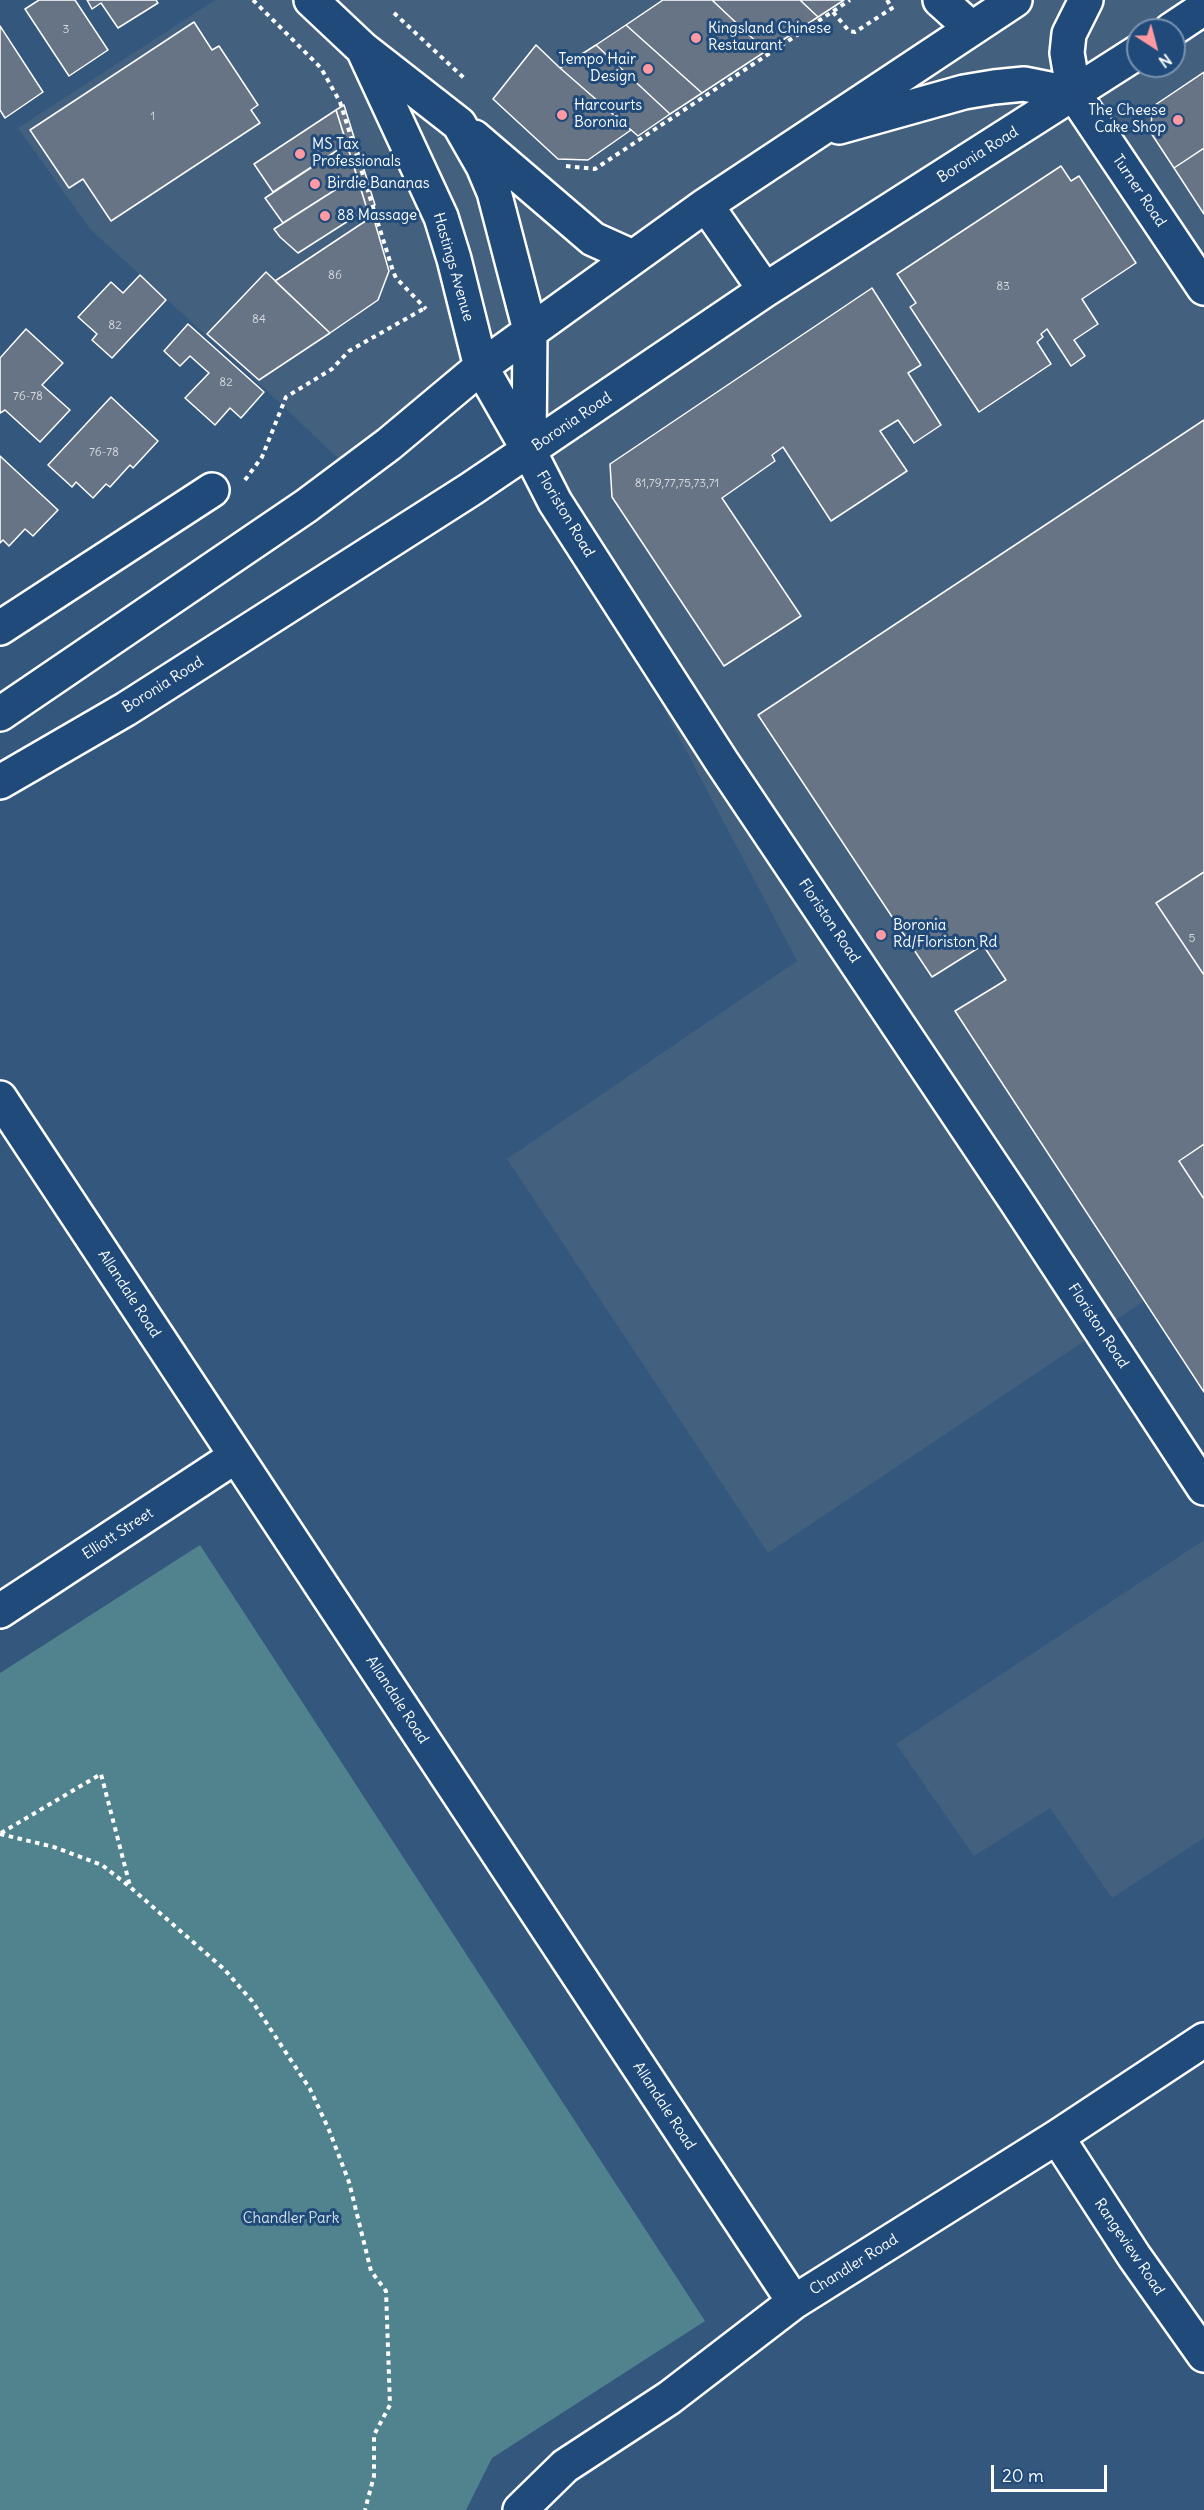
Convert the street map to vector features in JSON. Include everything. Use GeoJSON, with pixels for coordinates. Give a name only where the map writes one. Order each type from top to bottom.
{"type":"FeatureCollection","features":[{"type":"Feature","properties":{"kind":"main road","name":"Hastings Avenue"},"geometry":{"type":"LineString","coordinates":[[311,0],[363,49],[459,124],[483,166],[494,192],[530,330]]}},
{"type":"Feature","properties":{"kind":"main road"},"geometry":{"type":"LineString","coordinates":[[939,0],[971,28]]}},
{"type":"Feature","properties":{"kind":"main road"},"geometry":{"type":"LineString","coordinates":[[0,714],[306,506],[389,444],[480,367],[706,205],[1015,0]]}},
{"type":"Feature","properties":{"kind":"main road"},"geometry":{"type":"LineString","coordinates":[[809,135],[964,92],[994,87],[1024,84],[1074,94],[1067,53],[1069,34],[1086,0]]}},
{"type":"Feature","properties":{"kind":"main road"},"geometry":{"type":"LineString","coordinates":[[1186,20],[1204,8]]}},
{"type":"Feature","properties":{"kind":"main road","name":"Hastings Avenue"},"geometry":{"type":"LineString","coordinates":[[363,49],[441,217],[454,259],[480,367],[529,451]]}},
{"type":"Feature","properties":{"kind":"main road","name":"Boronia Road"},"geometry":{"type":"LineString","coordinates":[[0,782],[126,709],[529,451],[765,291],[1126,60]]}},
{"type":"Feature","properties":{"kind":"main road","name":"Turner Road"},"geometry":{"type":"LineString","coordinates":[[1074,94],[1204,288]]}},
{"type":"Feature","properties":{"kind":"main road"},"geometry":{"type":"LineString","coordinates":[[459,124],[593,239],[633,257]]}},
{"type":"Feature","properties":{"kind":"main road"},"geometry":{"type":"LineString","coordinates":[[706,205],[765,291]]}},
{"type":"Feature","properties":{"kind":"main road","name":"Floriston Road"},"geometry":{"type":"LineString","coordinates":[[530,330],[529,451],[555,502],[722,762],[1016,1201],[1204,1488]]}},
{"type":"Feature","properties":{"kind":"main road"},"geometry":{"type":"LineString","coordinates":[[0,628],[212,490]]}},
{"type":"Feature","properties":{"kind":"main road","name":"Allandale Road"},"geometry":{"type":"LineString","coordinates":[[0,1098],[794,2302]]}},
{"type":"Feature","properties":{"kind":"main road","name":"Elliott Street"},"geometry":{"type":"LineString","coordinates":[[0,1611],[236,1456]]}},
{"type":"Feature","properties":{"kind":"main road","name":"Chandler Road"},"geometry":{"type":"LineString","coordinates":[[520,2510],[565,2466],[669,2398],[794,2302],[1057,2138],[1204,2040]]}},
{"type":"Feature","properties":{"kind":"main road","name":"Rangeview Road"},"geometry":{"type":"LineString","coordinates":[[1057,2138],[1134,2256],[1204,2355]]}},
{"type":"Feature","properties":{"kind":"path"},"geometry":{"type":"LineString","coordinates":[[253,0],[321,68],[340,102],[396,278],[432,317]]}},
{"type":"Feature","properties":{"kind":"path"},"geometry":{"type":"LineString","coordinates":[[558,166],[595,169],[850,0]]}},
{"type":"Feature","properties":{"kind":"path"},"geometry":{"type":"LineString","coordinates":[[833,12],[849,31],[855,32],[895,6],[887,0]]}},
{"type":"Feature","properties":{"kind":"path"},"geometry":{"type":"LineString","coordinates":[[394,13],[472,86]]}},
{"type":"Feature","properties":{"kind":"path"},"geometry":{"type":"LineString","coordinates":[[212,490],[227,489],[241,483],[256,468],[286,397],[332,369],[349,351],[425,308]]}},
{"type":"Feature","properties":{"kind":"path"},"geometry":{"type":"LineString","coordinates":[[0,1834],[101,1774],[130,1887]]}},
{"type":"Feature","properties":{"kind":"path"},"geometry":{"type":"LineString","coordinates":[[0,1834],[54,1847],[102,1865],[130,1887],[224,1969],[252,2001],[310,2090],[350,2182],[372,2271],[386,2291],[390,2405],[374,2435],[374,2476],[364,2510]]}},
{"type":"Feature","properties":{"kind":"shaded area"},"geometry":{"type":"Polygon","coordinates":[[[215,0],[1204,0],[1204,1381],[1150,1297],[768,1553],[507,1159],[797,961],[555,502],[480,367],[352,472],[90,229],[18,128],[215,0]]]}},
{"type":"Feature","properties":{"kind":"shaded area"},"geometry":{"type":"Polygon","coordinates":[[[1204,1540],[1204,1838],[1112,1898],[1050,1808],[974,1856],[896,1744],[1204,1540]]]}},
{"type":"Feature","properties":{"kind":"green space","name":"Chandler Park"},"geometry":{"type":"Polygon","coordinates":[[[200,1545],[705,2321],[492,2458],[466,2510],[0,2510],[0,1673],[200,1545]]]}},
{"type":"Feature","properties":{"kind":"building"},"geometry":{"type":"Polygon","coordinates":[[[39,0],[75,0],[108,50],[69,76],[25,9],[39,0]]]}},
{"type":"Feature","properties":{"kind":"building"},"geometry":{"type":"Polygon","coordinates":[[[87,0],[156,0],[158,3],[118,28],[101,3],[92,9],[87,0]]]}},
{"type":"Feature","properties":{"kind":"building","name":"Kingsland Chinese Restaurant"},"geometry":{"type":"Polygon","coordinates":[[[663,0],[712,0],[766,51],[702,93],[626,25],[663,0]]]}},
{"type":"Feature","properties":{"kind":"building"},"geometry":{"type":"Polygon","coordinates":[[[712,0],[800,0],[818,17],[766,51],[712,0]]]}},
{"type":"Feature","properties":{"kind":"building"},"geometry":{"type":"Polygon","coordinates":[[[800,0],[844,0],[818,17],[800,0]]]}},
{"type":"Feature","properties":{"kind":"building"},"geometry":{"type":"Polygon","coordinates":[[[194,22],[212,50],[219,46],[258,105],[251,110],[260,123],[111,221],[83,179],[69,188],[30,130],[194,22]]]}},
{"type":"Feature","properties":{"kind":"building","name":"Tempo Hair Design"},"geometry":{"type":"Polygon","coordinates":[[[626,25],[702,93],[670,114],[596,45],[626,25]]]}},
{"type":"Feature","properties":{"kind":"building"},"geometry":{"type":"Polygon","coordinates":[[[0,26],[43,92],[5,118],[0,110],[0,26]]]}},
{"type":"Feature","properties":{"kind":"building","name":"Harcourts Boronia"},"geometry":{"type":"Polygon","coordinates":[[[536,45],[631,130],[588,160],[558,159],[493,99],[536,45]]]}},
{"type":"Feature","properties":{"kind":"building"},"geometry":{"type":"Polygon","coordinates":[[[596,45],[670,114],[638,136],[560,68],[596,45]]]}},
{"type":"Feature","properties":{"kind":"building","name":"The Cheese Cake Shop"},"geometry":{"type":"Polygon","coordinates":[[[1204,72],[1204,148],[1174,168],[1151,133],[1152,107],[1204,72]]]}},
{"type":"Feature","properties":{"kind":"building"},"geometry":{"type":"Polygon","coordinates":[[[344,105],[375,205],[367,209],[336,110],[344,105]]]}},
{"type":"Feature","properties":{"kind":"building","name":"MS Tax Professionals"},"geometry":{"type":"Polygon","coordinates":[[[336,110],[347,144],[273,192],[254,164],[336,110]]]}},
{"type":"Feature","properties":{"kind":"building","name":"Birdie Bananas"},"geometry":{"type":"Polygon","coordinates":[[[347,144],[357,176],[283,223],[265,198],[347,144]]]}},
{"type":"Feature","properties":{"kind":"building"},"geometry":{"type":"Polygon","coordinates":[[[1204,148],[1204,214],[1174,168],[1204,148]]]}},
{"type":"Feature","properties":{"kind":"building"},"geometry":{"type":"Polygon","coordinates":[[[1061,166],[1071,181],[1079,176],[1136,263],[1082,299],[1098,324],[1074,340],[1085,356],[1071,366],[1047,329],[1037,342],[1051,364],[979,412],[910,307],[916,303],[897,274],[1061,166]]]}},
{"type":"Feature","properties":{"kind":"building","name":"88 Massage"},"geometry":{"type":"Polygon","coordinates":[[[357,176],[367,209],[298,253],[274,229],[357,176]]]}},
{"type":"Feature","properties":{"kind":"building"},"geometry":{"type":"Polygon","coordinates":[[[373,216],[389,271],[378,300],[330,333],[275,281],[373,216]]]}},
{"type":"Feature","properties":{"kind":"building"},"geometry":{"type":"Polygon","coordinates":[[[266,272],[330,333],[259,380],[207,334],[266,272]]]}},
{"type":"Feature","properties":{"kind":"building"},"geometry":{"type":"Polygon","coordinates":[[[140,275],[166,300],[112,358],[92,340],[97,334],[78,317],[111,282],[123,293],[140,275]]]}},
{"type":"Feature","properties":{"kind":"building"},"geometry":{"type":"Polygon","coordinates":[[[872,288],[921,365],[908,373],[941,425],[914,443],[898,420],[880,431],[907,471],[831,521],[783,447],[772,455],[775,461],[722,498],[801,616],[724,666],[612,497],[610,464],[872,288]]]}},
{"type":"Feature","properties":{"kind":"building"},"geometry":{"type":"Polygon","coordinates":[[[188,324],[264,392],[241,418],[230,408],[215,425],[185,398],[209,373],[190,356],[180,366],[164,351],[188,324]]]}},
{"type":"Feature","properties":{"kind":"building"},"geometry":{"type":"Polygon","coordinates":[[[26,329],[63,363],[42,385],[70,410],[40,442],[5,410],[0,413],[0,358],[26,329]]]}},
{"type":"Feature","properties":{"kind":"building"},"geometry":{"type":"Polygon","coordinates":[[[111,397],[158,441],[133,468],[130,465],[110,487],[106,484],[93,498],[76,482],[72,487],[48,465],[111,397]]]}},
{"type":"Feature","properties":{"kind":"building"},"geometry":{"type":"Polygon","coordinates":[[[1204,420],[1204,872],[1156,903],[1204,975],[1204,1144],[1179,1161],[1204,1199],[1204,1392],[955,1011],[1006,980],[983,945],[932,977],[758,715],[1204,420]]]}},
{"type":"Feature","properties":{"kind":"building"},"geometry":{"type":"Polygon","coordinates":[[[0,456],[58,510],[33,536],[25,529],[9,546],[3,540],[0,543],[0,456]]]}},
{"type":"Feature","properties":{"kind":"building"},"geometry":{"type":"Polygon","coordinates":[[[1204,872],[1204,975],[1156,903],[1204,872]]]}},
{"type":"Feature","properties":{"kind":"building"},"geometry":{"type":"Polygon","coordinates":[[[1204,1144],[1204,1199],[1179,1161],[1204,1144]]]}},
{"type":"Feature","properties":{"kind":"place","name":"Kingsland Chinese Restaurant"},"geometry":{"type":"Point","coordinates":[696,38]}},
{"type":"Feature","properties":{"kind":"place","name":"Tempo Hair Design"},"geometry":{"type":"Point","coordinates":[648,69]}},
{"type":"Feature","properties":{"kind":"place","name":"Harcourts Boronia"},"geometry":{"type":"Point","coordinates":[562,115]}},
{"type":"Feature","properties":{"kind":"place","name":"The Cheese Cake Shop"},"geometry":{"type":"Point","coordinates":[1178,120]}},
{"type":"Feature","properties":{"kind":"place","name":"MS Tax Professionals"},"geometry":{"type":"Point","coordinates":[300,154]}},
{"type":"Feature","properties":{"kind":"place","name":"Birdie Bananas"},"geometry":{"type":"Point","coordinates":[315,184]}},
{"type":"Feature","properties":{"kind":"place","name":"88 Massage"},"geometry":{"type":"Point","coordinates":[325,216]}},
{"type":"Feature","properties":{"kind":"place","name":"Boronia Rd/Floriston Rd"},"geometry":{"type":"Point","coordinates":[881,935]}}]}
